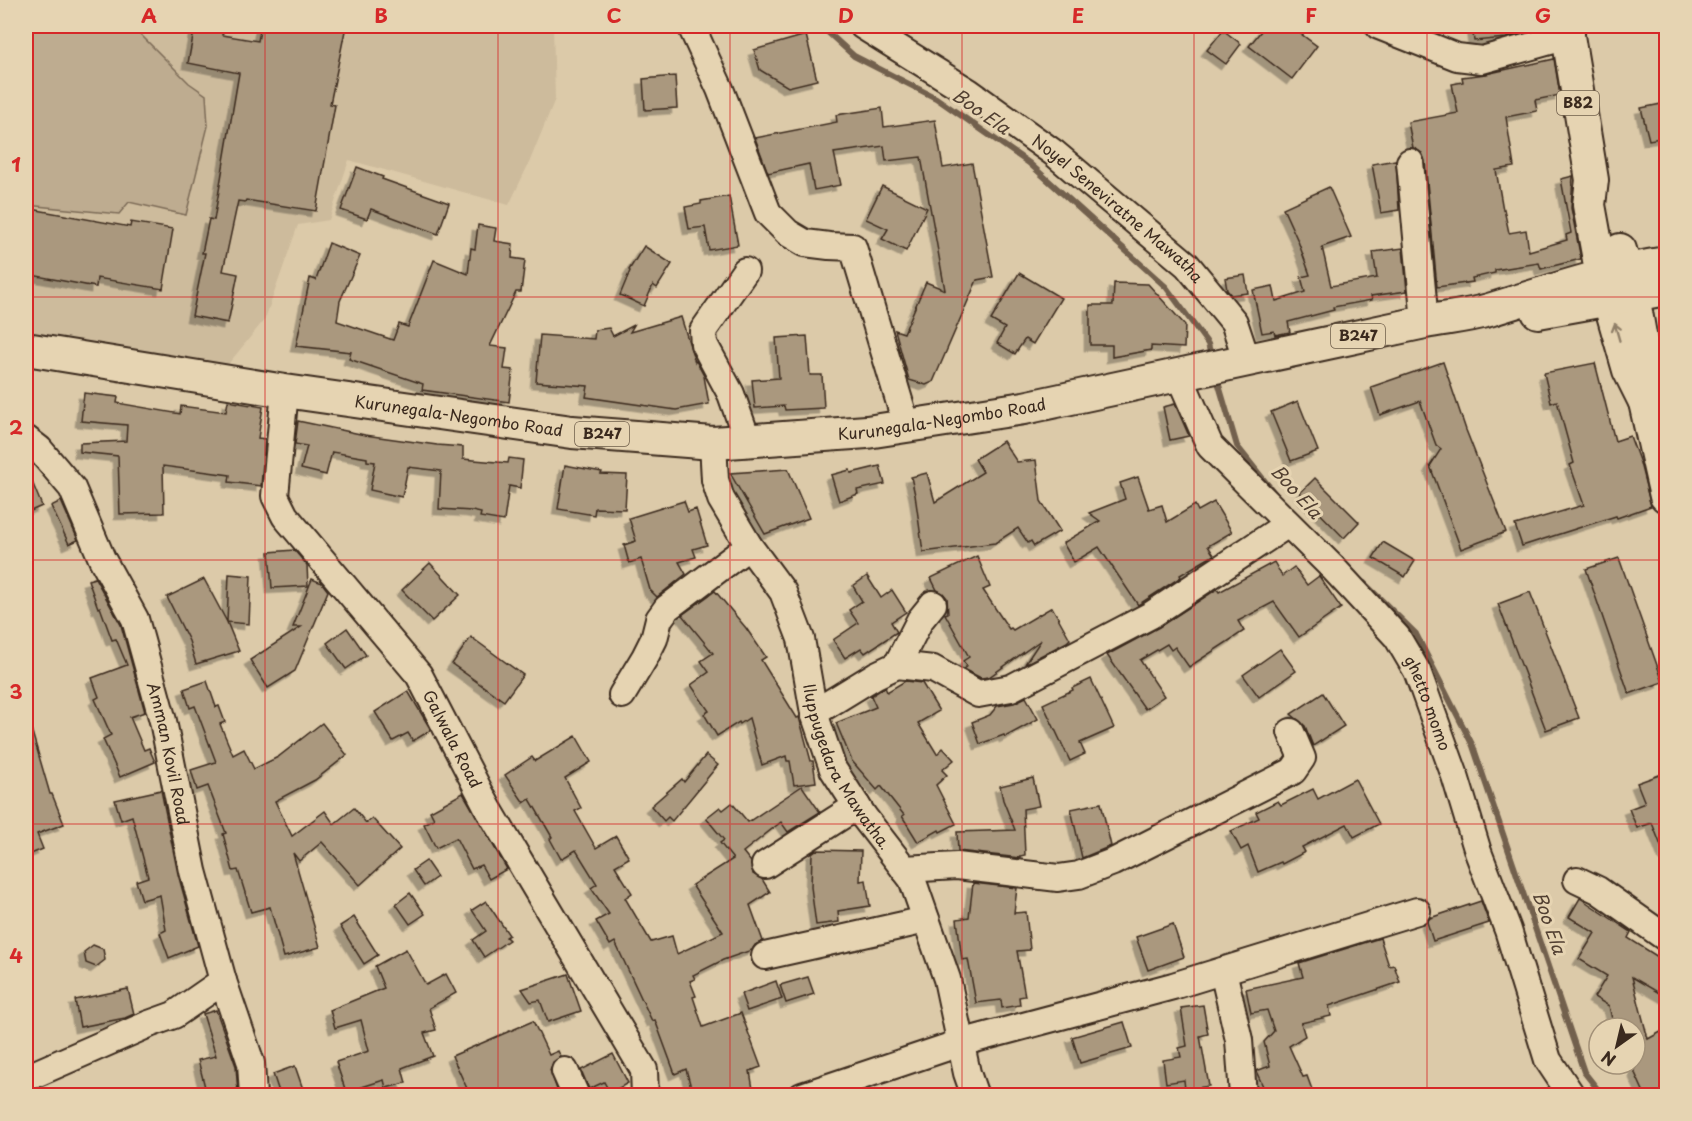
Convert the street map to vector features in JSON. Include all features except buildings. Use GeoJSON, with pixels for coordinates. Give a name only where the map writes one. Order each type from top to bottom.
{"type":"FeatureCollection","features":[{"type":"Feature","properties":{"kind":"main road","name":"B82"},"geometry":{"type":"LineString","coordinates":[[1568,31],[1592,180],[1607,201],[1614,232],[1617,285],[1629,370],[1645,402],[1666,496]]}},
{"type":"Feature","properties":{"kind":"main road","name":"B247"},"geometry":{"type":"LineString","coordinates":[[1617,285],[1666,263]]}},
{"type":"Feature","properties":{"kind":"main road","name":"B247"},"geometry":{"type":"LineString","coordinates":[[1179,375],[1425,322],[1487,311],[1525,297],[1617,285],[1666,289]]}},
{"type":"Feature","properties":{"kind":"main road","name":"Kurunegala-Negombo Road"},"geometry":{"type":"LineString","coordinates":[[26,349],[285,391],[572,432],[713,443],[748,442],[907,427],[1024,408],[1179,375]]}},
{"type":"Feature","properties":{"kind":"street"},"geometry":{"type":"LineString","coordinates":[[691,26],[720,88],[768,213],[788,233],[805,243],[853,247],[907,427]]}},
{"type":"Feature","properties":{"kind":"street","name":"Noyel Seneviratne Mawatha"},"geometry":{"type":"LineString","coordinates":[[863,26],[969,92],[1054,153],[1187,265],[1234,322],[1239,363]]}},
{"type":"Feature","properties":{"kind":"street"},"geometry":{"type":"LineString","coordinates":[[1379,26],[1457,57],[1482,60],[1568,31]]}},
{"type":"Feature","properties":{"kind":"street"},"geometry":{"type":"LineString","coordinates":[[1410,162],[1425,322]]}},
{"type":"Feature","properties":{"kind":"street"},"geometry":{"type":"LineString","coordinates":[[745,271],[703,331],[704,344],[730,394],[748,442]]}},
{"type":"Feature","properties":{"kind":"street","name":"ghetto momo"},"geometry":{"type":"LineString","coordinates":[[1179,375],[1210,446],[1397,637],[1417,671],[1455,776],[1478,852],[1508,930],[1548,1060],[1572,1095]]}},
{"type":"Feature","properties":{"kind":"street","name":"Galwala Road"},"geometry":{"type":"LineString","coordinates":[[285,391],[275,496],[285,516],[419,675],[488,808],[644,1070],[645,1095]]}},
{"type":"Feature","properties":{"kind":"street","name":"Amman Kovil Road"},"geometry":{"type":"LineString","coordinates":[[26,439],[39,448],[72,488],[102,559],[135,619],[163,721],[193,871],[223,981],[251,1063],[253,1095]]}},
{"type":"Feature","properties":{"kind":"street","name":"Iluppugedara Mawatha."},"geometry":{"type":"LineString","coordinates":[[713,443],[715,480],[721,498],[749,546],[783,592],[801,639],[814,713],[833,769],[857,806],[912,879],[948,979],[960,1043],[975,1095]]}},
{"type":"Feature","properties":{"kind":"street"},"geometry":{"type":"LineString","coordinates":[[814,713],[876,675],[897,665],[933,669],[978,694],[1011,688],[1150,615],[1288,524]]}},
{"type":"Feature","properties":{"kind":"street"},"geometry":{"type":"LineString","coordinates":[[622,695],[645,657],[654,639],[659,620],[667,608],[749,546]]}},
{"type":"Feature","properties":{"kind":"street"},"geometry":{"type":"LineString","coordinates":[[897,665],[920,620],[933,604]]}},
{"type":"Feature","properties":{"kind":"street"},"geometry":{"type":"LineString","coordinates":[[904,869],[957,866],[1058,878],[1079,875],[1124,857],[1293,771],[1302,758],[1291,732]]}},
{"type":"Feature","properties":{"kind":"street"},"geometry":{"type":"LineString","coordinates":[[765,865],[857,806]]}},
{"type":"Feature","properties":{"kind":"street"},"geometry":{"type":"LineString","coordinates":[[1577,880],[1598,890],[1666,938]]}},
{"type":"Feature","properties":{"kind":"street"},"geometry":{"type":"LineString","coordinates":[[802,1095],[960,1043],[1223,971],[1417,911]]}},
{"type":"Feature","properties":{"kind":"street"},"geometry":{"type":"LineString","coordinates":[[765,956],[926,920]]}},
{"type":"Feature","properties":{"kind":"street"},"geometry":{"type":"LineString","coordinates":[[1223,971],[1239,1041],[1243,1095]]}},
{"type":"Feature","properties":{"kind":"street"},"geometry":{"type":"LineString","coordinates":[[26,1078],[174,1015],[223,981]]}},
{"type":"Feature","properties":{"kind":"street"},"geometry":{"type":"LineString","coordinates":[[565,1071],[576,1095]]}},
{"type":"Feature","properties":{"kind":"shaded area"},"geometry":{"type":"Polygon","coordinates":[[[26,26],[553,26],[555,99],[509,205],[349,160],[329,220],[298,225],[265,319],[216,379],[26,349],[26,26]]]}},
{"type":"Feature","properties":{"kind":"shaded area"},"geometry":{"type":"Polygon","coordinates":[[[26,26],[109,26],[137,31],[189,83],[206,95],[208,126],[186,215],[129,202],[119,214],[26,205],[26,26]]]}},
{"type":"Feature","properties":{"kind":"waterway","name":"Boo Ela"},"geometry":{"type":"LineString","coordinates":[[821,26],[854,56],[936,98],[1029,163],[1166,287],[1208,344],[1212,359]]}},
{"type":"Feature","properties":{"kind":"waterway","name":"Boo Ela"},"geometry":{"type":"LineString","coordinates":[[1216,375],[1237,446],[1276,495]]}},
{"type":"Feature","properties":{"kind":"waterway","name":"Boo Ela"},"geometry":{"type":"LineString","coordinates":[[1364,583],[1416,634],[1473,746],[1584,1072],[1603,1096]]}}]}
